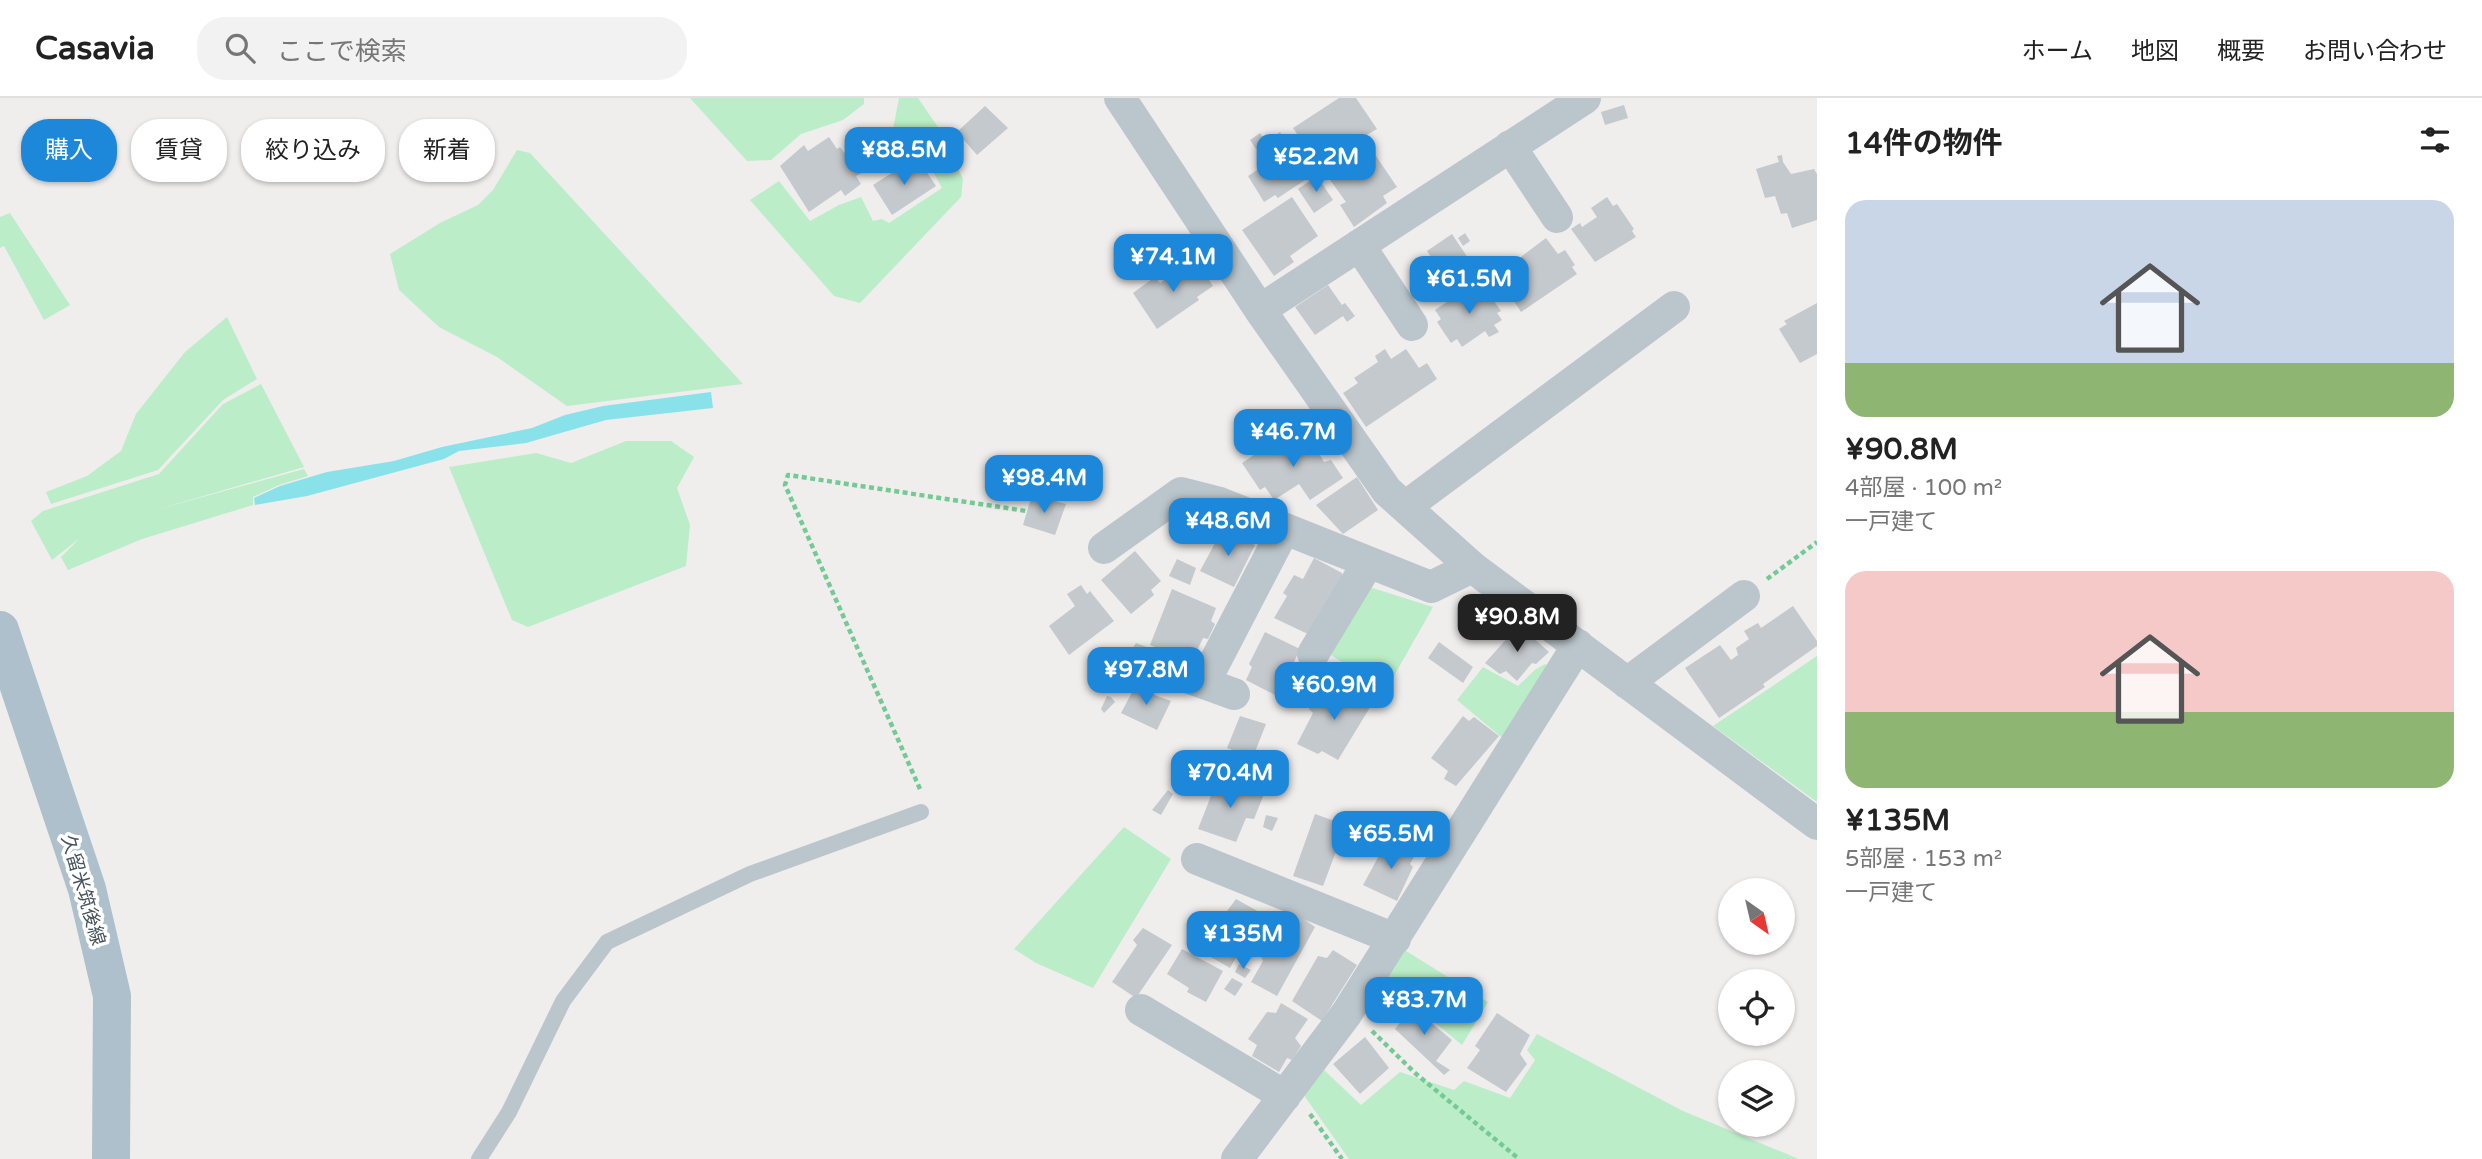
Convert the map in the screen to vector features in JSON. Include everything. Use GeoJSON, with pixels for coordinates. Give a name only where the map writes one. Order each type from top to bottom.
{"type":"FeatureCollection","features":[{"type":"Feature","properties":{"kind":"main road","name":"久留米筑後線"},"geometry":{"type":"LineString","coordinates":[[0,630],[87,889],[112,996],[111,1159]]}},
{"type":"Feature","properties":{"kind":"street"},"geometry":{"type":"LineString","coordinates":[[1120,98],[1260,310],[1387,491],[1472,567],[1817,824]]}},
{"type":"Feature","properties":{"kind":"street"},"geometry":{"type":"LineString","coordinates":[[1260,310],[1582,98]]}},
{"type":"Feature","properties":{"kind":"street"},"geometry":{"type":"LineString","coordinates":[[1510,146],[1557,217]]}},
{"type":"Feature","properties":{"kind":"street"},"geometry":{"type":"LineString","coordinates":[[1359,245],[1412,325]]}},
{"type":"Feature","properties":{"kind":"street"},"geometry":{"type":"LineString","coordinates":[[1405,507],[1674,307]]}},
{"type":"Feature","properties":{"kind":"street"},"geometry":{"type":"LineString","coordinates":[[1104,548],[1181,493],[1220,503],[1431,587],[1472,567]]}},
{"type":"Feature","properties":{"kind":"street"},"geometry":{"type":"LineString","coordinates":[[1204,683],[1284,529]]}},
{"type":"Feature","properties":{"kind":"street"},"geometry":{"type":"LineString","coordinates":[[1313,654],[1368,563]]}},
{"type":"Feature","properties":{"kind":"street"},"geometry":{"type":"LineString","coordinates":[[1627,683],[1744,596]]}},
{"type":"Feature","properties":{"kind":"street"},"geometry":{"type":"LineString","coordinates":[[1237,1159],[1350,1009],[1578,645]]}},
{"type":"Feature","properties":{"kind":"street"},"geometry":{"type":"LineString","coordinates":[[1172,672],[1234,694]]}},
{"type":"Feature","properties":{"kind":"street"},"geometry":{"type":"LineString","coordinates":[[1197,859],[1395,939]]}},
{"type":"Feature","properties":{"kind":"street"},"geometry":{"type":"LineString","coordinates":[[1142,1010],[1288,1092]]}},
{"type":"Feature","properties":{"kind":"lane"},"geometry":{"type":"LineString","coordinates":[[479,1159],[509,1112],[563,1001],[607,942],[750,874],[921,812]]}},
{"type":"Feature","properties":{"kind":"path"},"geometry":{"type":"LineString","coordinates":[[921,812],[930,811],[785,485],[788,475],[1026,511]]}},
{"type":"Feature","properties":{"kind":"path"},"geometry":{"type":"LineString","coordinates":[[1744,596],[1817,542]]}},
{"type":"Feature","properties":{"kind":"path"},"geometry":{"type":"LineString","coordinates":[[1350,1009],[1415,1073],[1519,1159]]}},
{"type":"Feature","properties":{"kind":"path"},"geometry":{"type":"LineString","coordinates":[[1288,1092],[1342,1159]]}},
{"type":"Feature","properties":{"kind":"green space"},"geometry":{"type":"Polygon","coordinates":[[[690,98],[864,98],[864,104],[843,120],[801,134],[771,160],[747,161],[690,98]]]}},
{"type":"Feature","properties":{"kind":"green space"},"geometry":{"type":"Polygon","coordinates":[[[899,98],[918,98],[940,130],[963,179],[961,197],[860,303],[834,296],[750,200],[779,181],[810,221],[839,205],[861,197],[873,221],[882,219],[889,223],[942,188],[925,157],[915,158],[889,151],[899,98]]]}},
{"type":"Feature","properties":{"kind":"green space"},"geometry":{"type":"Polygon","coordinates":[[[517,150],[530,153],[743,384],[567,406],[497,357],[439,327],[399,290],[390,254],[440,223],[478,205],[493,190],[517,150]]]}},
{"type":"Feature","properties":{"kind":"green space"},"geometry":{"type":"Polygon","coordinates":[[[10,213],[70,305],[44,320],[4,246],[0,248],[0,217],[10,213]]]}},
{"type":"Feature","properties":{"kind":"green space"},"geometry":{"type":"Polygon","coordinates":[[[227,317],[257,379],[223,400],[158,470],[51,504],[46,492],[87,476],[121,451],[136,414],[185,352],[227,317]]]}},
{"type":"Feature","properties":{"kind":"green space"},"geometry":{"type":"Polygon","coordinates":[[[261,384],[304,467],[155,510],[304,469],[308,476],[253,497],[253,505],[142,539],[68,570],[61,557],[80,538],[52,560],[31,521],[43,511],[159,474],[223,404],[261,384]]]}},
{"type":"Feature","properties":{"kind":"green space"},"geometry":{"type":"Polygon","coordinates":[[[626,441],[671,441],[694,457],[677,488],[690,525],[686,566],[528,627],[512,620],[449,467],[536,453],[571,463],[626,441]]]}},
{"type":"Feature","properties":{"kind":"green space"},"geometry":{"type":"Polygon","coordinates":[[[1363,585],[1433,607],[1386,690],[1323,650],[1363,585]]]}},
{"type":"Feature","properties":{"kind":"green space"},"geometry":{"type":"Polygon","coordinates":[[[1817,656],[1817,802],[1713,726],[1817,656]]]}},
{"type":"Feature","properties":{"kind":"green space"},"geometry":{"type":"Polygon","coordinates":[[[1545,664],[1556,671],[1506,741],[1457,700],[1483,667],[1518,686],[1545,664]]]}},
{"type":"Feature","properties":{"kind":"green space"},"geometry":{"type":"Polygon","coordinates":[[[1124,827],[1171,859],[1093,988],[1036,963],[1014,949],[1124,827]]]}},
{"type":"Feature","properties":{"kind":"green space"},"geometry":{"type":"Polygon","coordinates":[[[1403,949],[1488,1002],[1462,1045],[1380,977],[1403,949]]]}},
{"type":"Feature","properties":{"kind":"green space"},"geometry":{"type":"Polygon","coordinates":[[[1537,1034],[1683,1111],[1718,1125],[1718,1137],[1746,1137],[1799,1159],[1349,1159],[1303,1094],[1324,1070],[1361,1105],[1400,1072],[1454,1090],[1464,1081],[1510,1098],[1535,1060],[1527,1050],[1537,1034]]]}},
{"type":"Feature","properties":{"kind":"water"},"geometry":{"type":"Polygon","coordinates":[[[711,392],[713,408],[606,420],[526,443],[459,451],[444,459],[307,496],[255,505],[254,498],[280,486],[327,472],[394,461],[442,447],[532,428],[565,415],[603,406],[711,392]]]}},
{"type":"Feature","properties":{"kind":"building"},"geometry":{"type":"Polygon","coordinates":[[[1339,98],[1356,98],[1377,129],[1355,142],[1358,147],[1322,171],[1293,128],[1339,98]]]}},
{"type":"Feature","properties":{"kind":"building"},"geometry":{"type":"Polygon","coordinates":[[[1624,105],[1628,118],[1605,125],[1601,112],[1624,105]]]}},
{"type":"Feature","properties":{"kind":"building"},"geometry":{"type":"Polygon","coordinates":[[[985,106],[1008,128],[977,155],[957,132],[985,106]]]}},
{"type":"Feature","properties":{"kind":"building"},"geometry":{"type":"Polygon","coordinates":[[[1280,132],[1286,141],[1279,145],[1273,137],[1280,132]]]}},
{"type":"Feature","properties":{"kind":"building"},"geometry":{"type":"Polygon","coordinates":[[[1260,133],[1266,142],[1256,149],[1250,140],[1260,133]]]}},
{"type":"Feature","properties":{"kind":"building"},"geometry":{"type":"Polygon","coordinates":[[[829,137],[837,149],[840,147],[849,159],[857,153],[867,170],[856,176],[861,184],[845,196],[841,190],[809,212],[780,166],[804,145],[808,151],[829,137]]]}},
{"type":"Feature","properties":{"kind":"building"},"geometry":{"type":"Polygon","coordinates":[[[1286,151],[1305,180],[1278,198],[1275,195],[1264,202],[1248,176],[1286,151]]]}},
{"type":"Feature","properties":{"kind":"building"},"geometry":{"type":"Polygon","coordinates":[[[1374,153],[1397,187],[1383,196],[1387,203],[1354,227],[1340,205],[1346,202],[1328,177],[1352,161],[1354,165],[1374,153]]]}},
{"type":"Feature","properties":{"kind":"building"},"geometry":{"type":"Polygon","coordinates":[[[1782,155],[1791,174],[1814,169],[1817,174],[1817,220],[1792,228],[1787,213],[1781,214],[1775,196],[1765,198],[1756,169],[1779,162],[1777,156],[1782,155]]]}},
{"type":"Feature","properties":{"kind":"building"},"geometry":{"type":"Polygon","coordinates":[[[920,162],[936,186],[892,215],[873,185],[901,167],[905,172],[920,162]]]}},
{"type":"Feature","properties":{"kind":"building"},"geometry":{"type":"Polygon","coordinates":[[[1317,176],[1333,200],[1314,213],[1298,189],[1317,176]]]}},
{"type":"Feature","properties":{"kind":"building"},"geometry":{"type":"Polygon","coordinates":[[[1292,197],[1318,236],[1290,256],[1294,262],[1274,276],[1242,230],[1292,197]]]}},
{"type":"Feature","properties":{"kind":"building"},"geometry":{"type":"Polygon","coordinates":[[[1607,197],[1613,206],[1617,204],[1634,229],[1632,231],[1636,237],[1595,262],[1571,229],[1580,223],[1582,227],[1597,217],[1591,208],[1607,197]]]}},
{"type":"Feature","properties":{"kind":"building"},"geometry":{"type":"Polygon","coordinates":[[[1465,233],[1470,241],[1463,246],[1458,238],[1465,233]]]}},
{"type":"Feature","properties":{"kind":"building"},"geometry":{"type":"Polygon","coordinates":[[[1452,234],[1470,261],[1445,278],[1427,251],[1452,234]]]}},
{"type":"Feature","properties":{"kind":"building"},"geometry":{"type":"Polygon","coordinates":[[[1546,238],[1558,254],[1565,250],[1575,265],[1572,267],[1577,274],[1521,312],[1497,275],[1546,238]]]}},
{"type":"Feature","properties":{"kind":"building"},"geometry":{"type":"Polygon","coordinates":[[[1195,259],[1213,286],[1197,297],[1199,300],[1157,329],[1133,293],[1155,277],[1160,283],[1195,259]]]}},
{"type":"Feature","properties":{"kind":"building"},"geometry":{"type":"Polygon","coordinates":[[[1482,284],[1501,311],[1497,313],[1502,320],[1494,325],[1499,332],[1489,337],[1485,331],[1462,347],[1457,339],[1451,343],[1437,322],[1441,319],[1435,310],[1469,287],[1472,291],[1482,284]]]}},
{"type":"Feature","properties":{"kind":"building"},"geometry":{"type":"Polygon","coordinates":[[[1328,285],[1342,305],[1345,303],[1355,316],[1347,322],[1343,316],[1315,335],[1295,307],[1328,285]]]}},
{"type":"Feature","properties":{"kind":"building"},"geometry":{"type":"Polygon","coordinates":[[[1817,303],[1817,354],[1800,363],[1779,329],[1787,324],[1784,321],[1817,303]]]}},
{"type":"Feature","properties":{"kind":"building"},"geometry":{"type":"Polygon","coordinates":[[[1385,349],[1391,359],[1406,349],[1419,368],[1427,363],[1437,379],[1366,427],[1343,393],[1358,383],[1354,378],[1378,362],[1375,356],[1385,349]]]}},
{"type":"Feature","properties":{"kind":"building"},"geometry":{"type":"Polygon","coordinates":[[[1309,434],[1322,453],[1320,455],[1324,462],[1331,460],[1343,478],[1310,500],[1299,484],[1274,500],[1265,487],[1260,490],[1242,463],[1279,442],[1285,450],[1309,434]]]}},
{"type":"Feature","properties":{"kind":"building"},"geometry":{"type":"Polygon","coordinates":[[[1357,477],[1378,510],[1343,534],[1316,505],[1357,477]]]}},
{"type":"Feature","properties":{"kind":"building"},"geometry":{"type":"Polygon","coordinates":[[[1032,495],[1066,504],[1055,535],[1023,525],[1032,495]]]}},
{"type":"Feature","properties":{"kind":"building"},"geometry":{"type":"Polygon","coordinates":[[[1222,530],[1255,545],[1234,587],[1200,571],[1222,530]]]}},
{"type":"Feature","properties":{"kind":"building"},"geometry":{"type":"Polygon","coordinates":[[[1135,551],[1161,581],[1151,590],[1154,595],[1131,614],[1101,580],[1135,551]]]}},
{"type":"Feature","properties":{"kind":"building"},"geometry":{"type":"Polygon","coordinates":[[[1314,558],[1342,573],[1343,577],[1310,635],[1274,618],[1287,596],[1283,593],[1294,575],[1303,579],[1314,558]]]}},
{"type":"Feature","properties":{"kind":"building"},"geometry":{"type":"Polygon","coordinates":[[[1177,559],[1196,568],[1190,585],[1169,576],[1177,559]]]}},
{"type":"Feature","properties":{"kind":"building"},"geometry":{"type":"Polygon","coordinates":[[[1081,585],[1087,594],[1090,591],[1114,621],[1069,655],[1049,626],[1075,606],[1067,594],[1081,585]]]}},
{"type":"Feature","properties":{"kind":"building"},"geometry":{"type":"Polygon","coordinates":[[[1172,589],[1216,608],[1211,621],[1215,624],[1208,639],[1203,638],[1192,661],[1150,645],[1172,589]]]}},
{"type":"Feature","properties":{"kind":"building"},"geometry":{"type":"Polygon","coordinates":[[[1793,606],[1817,641],[1817,646],[1763,684],[1765,687],[1719,718],[1685,668],[1720,645],[1731,660],[1738,655],[1736,648],[1749,639],[1744,631],[1758,623],[1761,628],[1793,606]]]}},
{"type":"Feature","properties":{"kind":"building"},"geometry":{"type":"Polygon","coordinates":[[[1519,625],[1549,652],[1536,664],[1532,663],[1517,681],[1506,671],[1500,674],[1485,663],[1519,625]]]}},
{"type":"Feature","properties":{"kind":"building"},"geometry":{"type":"Polygon","coordinates":[[[1265,632],[1300,649],[1294,662],[1296,664],[1279,697],[1246,680],[1252,667],[1249,664],[1265,632]]]}},
{"type":"Feature","properties":{"kind":"building"},"geometry":{"type":"Polygon","coordinates":[[[1439,642],[1473,667],[1463,683],[1428,658],[1439,642]]]}},
{"type":"Feature","properties":{"kind":"building"},"geometry":{"type":"Polygon","coordinates":[[[1136,643],[1165,654],[1161,661],[1132,649],[1136,643]]]}},
{"type":"Feature","properties":{"kind":"building"},"geometry":{"type":"Polygon","coordinates":[[[1138,681],[1151,688],[1149,693],[1171,701],[1157,730],[1121,713],[1138,681]]]}},
{"type":"Feature","properties":{"kind":"building"},"geometry":{"type":"Polygon","coordinates":[[[1337,684],[1372,704],[1338,760],[1322,751],[1318,754],[1297,744],[1313,713],[1309,709],[1318,694],[1328,698],[1337,684]]]}},
{"type":"Feature","properties":{"kind":"building"},"geometry":{"type":"Polygon","coordinates":[[[1107,696],[1115,702],[1104,713],[1101,709],[1107,696]]]}},
{"type":"Feature","properties":{"kind":"building"},"geometry":{"type":"Polygon","coordinates":[[[1240,716],[1266,724],[1253,757],[1227,748],[1240,716]]]}},
{"type":"Feature","properties":{"kind":"building"},"geometry":{"type":"Polygon","coordinates":[[[1463,716],[1469,721],[1474,717],[1499,736],[1456,786],[1444,779],[1448,771],[1431,758],[1463,716]]]}},
{"type":"Feature","properties":{"kind":"building"},"geometry":{"type":"Polygon","coordinates":[[[1218,778],[1264,794],[1254,819],[1246,818],[1236,842],[1198,829],[1218,778]]]}},
{"type":"Feature","properties":{"kind":"building"},"geometry":{"type":"Polygon","coordinates":[[[1168,790],[1173,794],[1161,815],[1152,810],[1168,790]]]}},
{"type":"Feature","properties":{"kind":"building"},"geometry":{"type":"Polygon","coordinates":[[[1315,814],[1346,825],[1323,886],[1293,876],[1315,814]]]}},
{"type":"Feature","properties":{"kind":"building"},"geometry":{"type":"Polygon","coordinates":[[[1266,815],[1278,818],[1272,831],[1263,827],[1266,815]]]}},
{"type":"Feature","properties":{"kind":"building"},"geometry":{"type":"Polygon","coordinates":[[[1387,841],[1415,855],[1410,864],[1413,867],[1397,901],[1363,885],[1387,841]]]}},
{"type":"Feature","properties":{"kind":"building"},"geometry":{"type":"Polygon","coordinates":[[[1236,899],[1261,913],[1230,968],[1197,949],[1218,914],[1222,918],[1236,899]]]}},
{"type":"Feature","properties":{"kind":"building"},"geometry":{"type":"Polygon","coordinates":[[[1297,914],[1315,927],[1277,996],[1251,982],[1263,961],[1260,954],[1278,926],[1286,930],[1297,914]]]}},
{"type":"Feature","properties":{"kind":"building"},"geometry":{"type":"Polygon","coordinates":[[[1143,928],[1172,945],[1136,998],[1112,982],[1137,945],[1133,940],[1143,928]]]}},
{"type":"Feature","properties":{"kind":"building"},"geometry":{"type":"Polygon","coordinates":[[[1182,949],[1223,971],[1206,1002],[1187,992],[1189,988],[1167,974],[1182,949]]]}},
{"type":"Feature","properties":{"kind":"building"},"geometry":{"type":"Polygon","coordinates":[[[1333,950],[1357,965],[1322,1021],[1292,1001],[1318,956],[1327,958],[1333,950]]]}},
{"type":"Feature","properties":{"kind":"building"},"geometry":{"type":"Polygon","coordinates":[[[1239,964],[1251,970],[1245,978],[1235,972],[1239,964]]]}},
{"type":"Feature","properties":{"kind":"building"},"geometry":{"type":"Polygon","coordinates":[[[1232,978],[1243,984],[1235,996],[1224,989],[1232,978]]]}},
{"type":"Feature","properties":{"kind":"building"},"geometry":{"type":"Polygon","coordinates":[[[1281,1003],[1308,1019],[1295,1038],[1301,1046],[1292,1060],[1287,1058],[1279,1072],[1252,1056],[1257,1045],[1248,1039],[1267,1012],[1276,1013],[1281,1003]]]}},
{"type":"Feature","properties":{"kind":"building"},"geometry":{"type":"Polygon","coordinates":[[[1412,1007],[1452,1040],[1436,1061],[1450,1070],[1444,1075],[1395,1029],[1412,1007]]]}},
{"type":"Feature","properties":{"kind":"building"},"geometry":{"type":"Polygon","coordinates":[[[1497,1013],[1530,1035],[1520,1054],[1527,1064],[1506,1092],[1467,1068],[1480,1050],[1475,1046],[1497,1013]]]}},
{"type":"Feature","properties":{"kind":"building"},"geometry":{"type":"Polygon","coordinates":[[[1365,1037],[1389,1068],[1360,1094],[1333,1064],[1365,1037]]]}}]}
